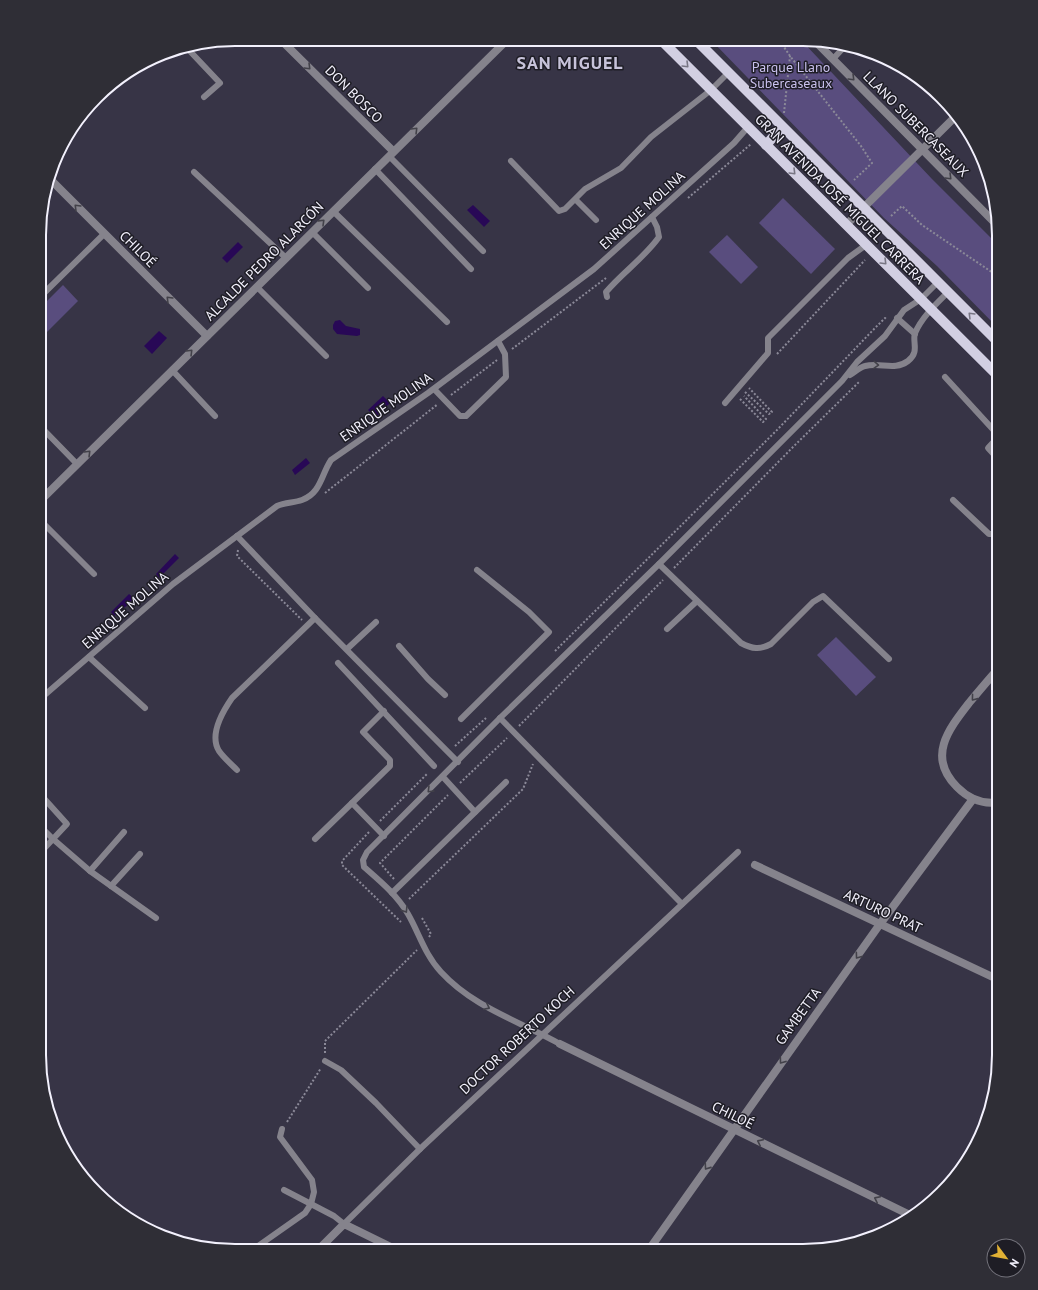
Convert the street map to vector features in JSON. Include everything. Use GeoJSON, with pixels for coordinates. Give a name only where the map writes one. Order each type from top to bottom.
{"type":"FeatureCollection","features":[{"type":"Feature","properties":{"kind":"main road","name":"GRAN AVENIDA JOSÉ MIGUEL CARRERA"},"geometry":{"type":"LineString","coordinates":[[667,46],[992,370]]}},
{"type":"Feature","properties":{"kind":"main road","name":"GRAN AVENIDA JOSÉ MIGUEL CARRERA"},"geometry":{"type":"LineString","coordinates":[[702,46],[992,336]]}},
{"type":"Feature","properties":{"kind":"main road"},"geometry":{"type":"LineString","coordinates":[[766,145],[782,127]]}},
{"type":"Feature","properties":{"kind":"street","name":"DON BOSCO"},"geometry":{"type":"LineString","coordinates":[[287,46],[391,154]]}},
{"type":"Feature","properties":{"kind":"street","name":"ALCALDE PEDRO ALARCÓN"},"geometry":{"type":"LineString","coordinates":[[46,495],[501,46]]}},
{"type":"Feature","properties":{"kind":"street","name":"LLANO SUBERCASEAUX"},"geometry":{"type":"LineString","coordinates":[[821,47],[991,219]]}},
{"type":"Feature","properties":{"kind":"street"},"geometry":{"type":"LineString","coordinates":[[846,225],[953,119]]}},
{"type":"Feature","properties":{"kind":"street","name":"CHILOÉ"},"geometry":{"type":"LineString","coordinates":[[53,182],[206,336]]}},
{"type":"Feature","properties":{"kind":"street"},"geometry":{"type":"LineString","coordinates":[[990,803],[973,799],[954,784],[946,772],[942,758],[943,744],[952,724],[992,676]]}},
{"type":"Feature","properties":{"kind":"street","name":"GAMBETTA"},"geometry":{"type":"LineString","coordinates":[[653,1244],[880,924],[973,799]]}},
{"type":"Feature","properties":{"kind":"street","name":"ARTURO PRAT"},"geometry":{"type":"LineString","coordinates":[[755,865],[992,977]]}},
{"type":"Feature","properties":{"kind":"street","name":"CHILOÉ"},"geometry":{"type":"LineString","coordinates":[[560,1044],[733,1130],[906,1213]]}},
{"type":"Feature","properties":{"kind":"street"},"geometry":{"type":"LineString","coordinates":[[344,1224],[385,1244]]}},
{"type":"Feature","properties":{"kind":"street","name":"DOCTOR ROBERTO KOCH"},"geometry":{"type":"LineString","coordinates":[[324,1244],[344,1224]]}},
{"type":"Feature","properties":{"kind":"lane"},"geometry":{"type":"LineString","coordinates":[[833,59],[841,50]]}},
{"type":"Feature","properties":{"kind":"lane"},"geometry":{"type":"LineString","coordinates":[[190,51],[220,83],[204,97]]}},
{"type":"Feature","properties":{"kind":"lane"},"geometry":{"type":"LineString","coordinates":[[511,162],[559,211],[565,209],[576,200],[585,189],[621,168],[651,137],[711,90],[729,72]]}},
{"type":"Feature","properties":{"kind":"lane","name":"ENRIQUE MOLINA"},"geometry":{"type":"LineString","coordinates":[[46,694],[173,584],[277,506],[284,503],[301,500],[311,495],[320,486],[325,469],[332,460],[434,389],[594,269],[734,143],[748,127]]}},
{"type":"Feature","properties":{"kind":"lane"},"geometry":{"type":"LineString","coordinates":[[391,154],[483,251]]}},
{"type":"Feature","properties":{"kind":"lane"},"geometry":{"type":"LineString","coordinates":[[375,169],[470,269]]}},
{"type":"Feature","properties":{"kind":"lane"},"geometry":{"type":"LineString","coordinates":[[194,172],[286,258]]}},
{"type":"Feature","properties":{"kind":"lane"},"geometry":{"type":"LineString","coordinates":[[576,200],[596,220]]}},
{"type":"Feature","properties":{"kind":"lane"},"geometry":{"type":"LineString","coordinates":[[333,211],[447,322]]}},
{"type":"Feature","properties":{"kind":"lane"},"geometry":{"type":"LineString","coordinates":[[607,297],[606,292],[649,252],[659,237],[657,227],[652,218]]}},
{"type":"Feature","properties":{"kind":"lane"},"geometry":{"type":"LineString","coordinates":[[312,232],[368,288]]}},
{"type":"Feature","properties":{"kind":"lane"},"geometry":{"type":"LineString","coordinates":[[46,290],[104,234]]}},
{"type":"Feature","properties":{"kind":"lane"},"geometry":{"type":"LineString","coordinates":[[726,402],[768,353],[768,338],[848,258],[870,248]]}},
{"type":"Feature","properties":{"kind":"lane"},"geometry":{"type":"LineString","coordinates":[[842,381],[857,362],[885,336],[904,310],[921,299],[938,282]]}},
{"type":"Feature","properties":{"kind":"lane"},"geometry":{"type":"LineString","coordinates":[[257,287],[326,356]]}},
{"type":"Feature","properties":{"kind":"lane"},"geometry":{"type":"LineString","coordinates":[[842,381],[864,366],[895,366],[908,361],[916,345],[915,334],[931,309],[948,292]]}},
{"type":"Feature","properties":{"kind":"lane"},"geometry":{"type":"LineString","coordinates":[[897,318],[915,334]]}},
{"type":"Feature","properties":{"kind":"lane"},"geometry":{"type":"LineString","coordinates":[[434,389],[460,416],[466,416],[506,377],[505,354],[498,341]]}},
{"type":"Feature","properties":{"kind":"lane"},"geometry":{"type":"LineString","coordinates":[[172,370],[215,416]]}},
{"type":"Feature","properties":{"kind":"lane"},"geometry":{"type":"LineString","coordinates":[[946,377],[992,428]]}},
{"type":"Feature","properties":{"kind":"lane","name":"CHILOÉ"},"geometry":{"type":"LineString","coordinates":[[560,1044],[543,1034],[477,1002],[459,990],[429,957],[403,906],[392,893],[364,867],[363,860],[367,852],[500,718],[659,564],[842,381]]}},
{"type":"Feature","properties":{"kind":"lane"},"geometry":{"type":"LineString","coordinates":[[46,432],[77,464]]}},
{"type":"Feature","properties":{"kind":"lane"},"geometry":{"type":"LineString","coordinates":[[992,444],[988,448],[992,452]]}},
{"type":"Feature","properties":{"kind":"lane"},"geometry":{"type":"LineString","coordinates":[[953,500],[989,534],[992,534]]}},
{"type":"Feature","properties":{"kind":"lane"},"geometry":{"type":"LineString","coordinates":[[46,526],[94,574]]}},
{"type":"Feature","properties":{"kind":"lane"},"geometry":{"type":"LineString","coordinates":[[237,536],[315,618],[458,762]]}},
{"type":"Feature","properties":{"kind":"lane"},"geometry":{"type":"LineString","coordinates":[[659,564],[741,642],[751,648],[763,648],[771,644],[813,602],[823,596],[889,659]]}},
{"type":"Feature","properties":{"kind":"lane"},"geometry":{"type":"LineString","coordinates":[[461,719],[549,632],[529,612],[477,570]]}},
{"type":"Feature","properties":{"kind":"lane"},"geometry":{"type":"LineString","coordinates":[[668,629],[697,601]]}},
{"type":"Feature","properties":{"kind":"lane"},"geometry":{"type":"LineString","coordinates":[[236,770],[218,750],[216,738],[217,726],[224,709],[232,698],[315,618]]}},
{"type":"Feature","properties":{"kind":"lane"},"geometry":{"type":"LineString","coordinates":[[347,649],[376,622]]}},
{"type":"Feature","properties":{"kind":"lane"},"geometry":{"type":"LineString","coordinates":[[399,646],[428,679],[445,695]]}},
{"type":"Feature","properties":{"kind":"lane"},"geometry":{"type":"LineString","coordinates":[[88,657],[145,708]]}},
{"type":"Feature","properties":{"kind":"lane"},"geometry":{"type":"LineString","coordinates":[[338,662],[384,710],[434,766]]}},
{"type":"Feature","properties":{"kind":"lane"},"geometry":{"type":"LineString","coordinates":[[315,839],[390,766],[390,760],[363,732],[384,710]]}},
{"type":"Feature","properties":{"kind":"lane"},"geometry":{"type":"LineString","coordinates":[[500,718],[682,904]]}},
{"type":"Feature","properties":{"kind":"lane"},"geometry":{"type":"LineString","coordinates":[[443,777],[475,812]]}},
{"type":"Feature","properties":{"kind":"lane"},"geometry":{"type":"LineString","coordinates":[[392,893],[506,782]]}},
{"type":"Feature","properties":{"kind":"lane"},"geometry":{"type":"LineString","coordinates":[[46,801],[67,824],[46,846]]}},
{"type":"Feature","properties":{"kind":"lane"},"geometry":{"type":"LineString","coordinates":[[352,803],[384,836]]}},
{"type":"Feature","properties":{"kind":"lane"},"geometry":{"type":"LineString","coordinates":[[46,832],[90,871],[156,918]]}},
{"type":"Feature","properties":{"kind":"lane"},"geometry":{"type":"LineString","coordinates":[[90,871],[124,832]]}},
{"type":"Feature","properties":{"kind":"lane","name":"DOCTOR ROBERTO KOCH"},"geometry":{"type":"LineString","coordinates":[[344,1224],[420,1149],[738,852]]}},
{"type":"Feature","properties":{"kind":"lane"},"geometry":{"type":"LineString","coordinates":[[111,886],[140,854]]}},
{"type":"Feature","properties":{"kind":"lane"},"geometry":{"type":"LineString","coordinates":[[325,1061],[341,1070],[376,1103],[420,1149]]}},
{"type":"Feature","properties":{"kind":"lane"},"geometry":{"type":"LineString","coordinates":[[261,1244],[305,1213],[311,1204],[314,1192],[312,1180],[280,1137],[282,1129]]}},
{"type":"Feature","properties":{"kind":"lane"},"geometry":{"type":"LineString","coordinates":[[284,1190],[334,1216],[344,1224]]}},
{"type":"Feature","properties":{"kind":"path"},"geometry":{"type":"LineString","coordinates":[[783,46],[861,146],[872,163],[854,180]]}},
{"type":"Feature","properties":{"kind":"path"},"geometry":{"type":"LineString","coordinates":[[782,127],[790,56]]}},
{"type":"Feature","properties":{"kind":"path"},"geometry":{"type":"LineString","coordinates":[[684,202],[758,137]]}},
{"type":"Feature","properties":{"kind":"path"},"geometry":{"type":"LineString","coordinates":[[891,216],[902,206],[922,225],[992,272]]}},
{"type":"Feature","properties":{"kind":"path"},"geometry":{"type":"LineString","coordinates":[[774,358],[870,248]]}},
{"type":"Feature","properties":{"kind":"path"},"geometry":{"type":"LineString","coordinates":[[320,497],[612,273]]}},
{"type":"Feature","properties":{"kind":"path"},"geometry":{"type":"LineString","coordinates":[[555,651],[776,431],[885,318],[892,325]]}},
{"type":"Feature","properties":{"kind":"path"},"geometry":{"type":"LineString","coordinates":[[380,863],[513,732],[860,380]]}},
{"type":"Feature","properties":{"kind":"path"},"geometry":{"type":"LineString","coordinates":[[726,402],[731,404],[738,397],[763,422],[766,419],[742,393],[744,391],[769,414],[772,412],[747,386]]}},
{"type":"Feature","properties":{"kind":"path"},"geometry":{"type":"LineString","coordinates":[[245,543],[237,552],[237,556],[307,625]]}},
{"type":"Feature","properties":{"kind":"path"},"geometry":{"type":"LineString","coordinates":[[448,752],[487,717]]}},
{"type":"Feature","properties":{"kind":"path"},"geometry":{"type":"LineString","coordinates":[[403,906],[523,789],[536,755]]}},
{"type":"Feature","properties":{"kind":"path"},"geometry":{"type":"LineString","coordinates":[[402,923],[342,865],[342,860],[434,766]]}},
{"type":"Feature","properties":{"kind":"path"},"geometry":{"type":"LineString","coordinates":[[282,1129],[325,1061],[324,1041],[418,950],[416,946]]}},
{"type":"Feature","properties":{"kind":"green space","name":"Parque Llano Subercaseaux"},"geometry":{"type":"Polygon","coordinates":[[[717,46],[807,46],[932,179],[992,239],[992,322],[937,266],[884,218],[717,46]]]}},
{"type":"Feature","properties":{"kind":"green space"},"geometry":{"type":"Polygon","coordinates":[[[783,198],[835,249],[811,274],[759,223],[783,198]]]}},
{"type":"Feature","properties":{"kind":"green space"},"geometry":{"type":"Polygon","coordinates":[[[727,235],[758,267],[741,284],[709,252],[727,235]]]}},
{"type":"Feature","properties":{"kind":"green space"},"geometry":{"type":"Polygon","coordinates":[[[63,285],[78,301],[46,333],[46,302],[63,285]]]}},
{"type":"Feature","properties":{"kind":"green space"},"geometry":{"type":"Polygon","coordinates":[[[836,637],[876,677],[856,696],[817,655],[836,637]]]}},
{"type":"Feature","properties":{"kind":"shaded area"},"geometry":{"type":"Polygon","coordinates":[[[473,205],[490,221],[484,227],[467,210],[473,205]]]}},
{"type":"Feature","properties":{"kind":"shaded area"},"geometry":{"type":"Polygon","coordinates":[[[238,242],[243,247],[227,263],[222,258],[238,242]]]}},
{"type":"Feature","properties":{"kind":"shaded area"},"geometry":{"type":"Polygon","coordinates":[[[340,320],[346,326],[360,329],[360,335],[337,334],[333,329],[333,325],[335,321],[340,320]]]}},
{"type":"Feature","properties":{"kind":"shaded area"},"geometry":{"type":"Polygon","coordinates":[[[159,331],[167,338],[152,354],[144,346],[159,331]]]}},
{"type":"Feature","properties":{"kind":"shaded area"},"geometry":{"type":"Polygon","coordinates":[[[383,396],[390,403],[376,417],[368,410],[383,396]]]}},
{"type":"Feature","properties":{"kind":"shaded area"},"geometry":{"type":"Polygon","coordinates":[[[306,458],[310,463],[295,475],[292,470],[306,458]]]}},
{"type":"Feature","properties":{"kind":"shaded area"},"geometry":{"type":"Polygon","coordinates":[[[175,554],[179,558],[159,578],[156,574],[175,554]]]}},
{"type":"Feature","properties":{"kind":"shaded area"},"geometry":{"type":"Polygon","coordinates":[[[129,594],[135,599],[114,616],[111,612],[129,594]]]}},
{"type":"Feature","properties":{"kind":"district","name":"SAN MIGUEL"},"geometry":{"type":"Point","coordinates":[570,62]}}]}
